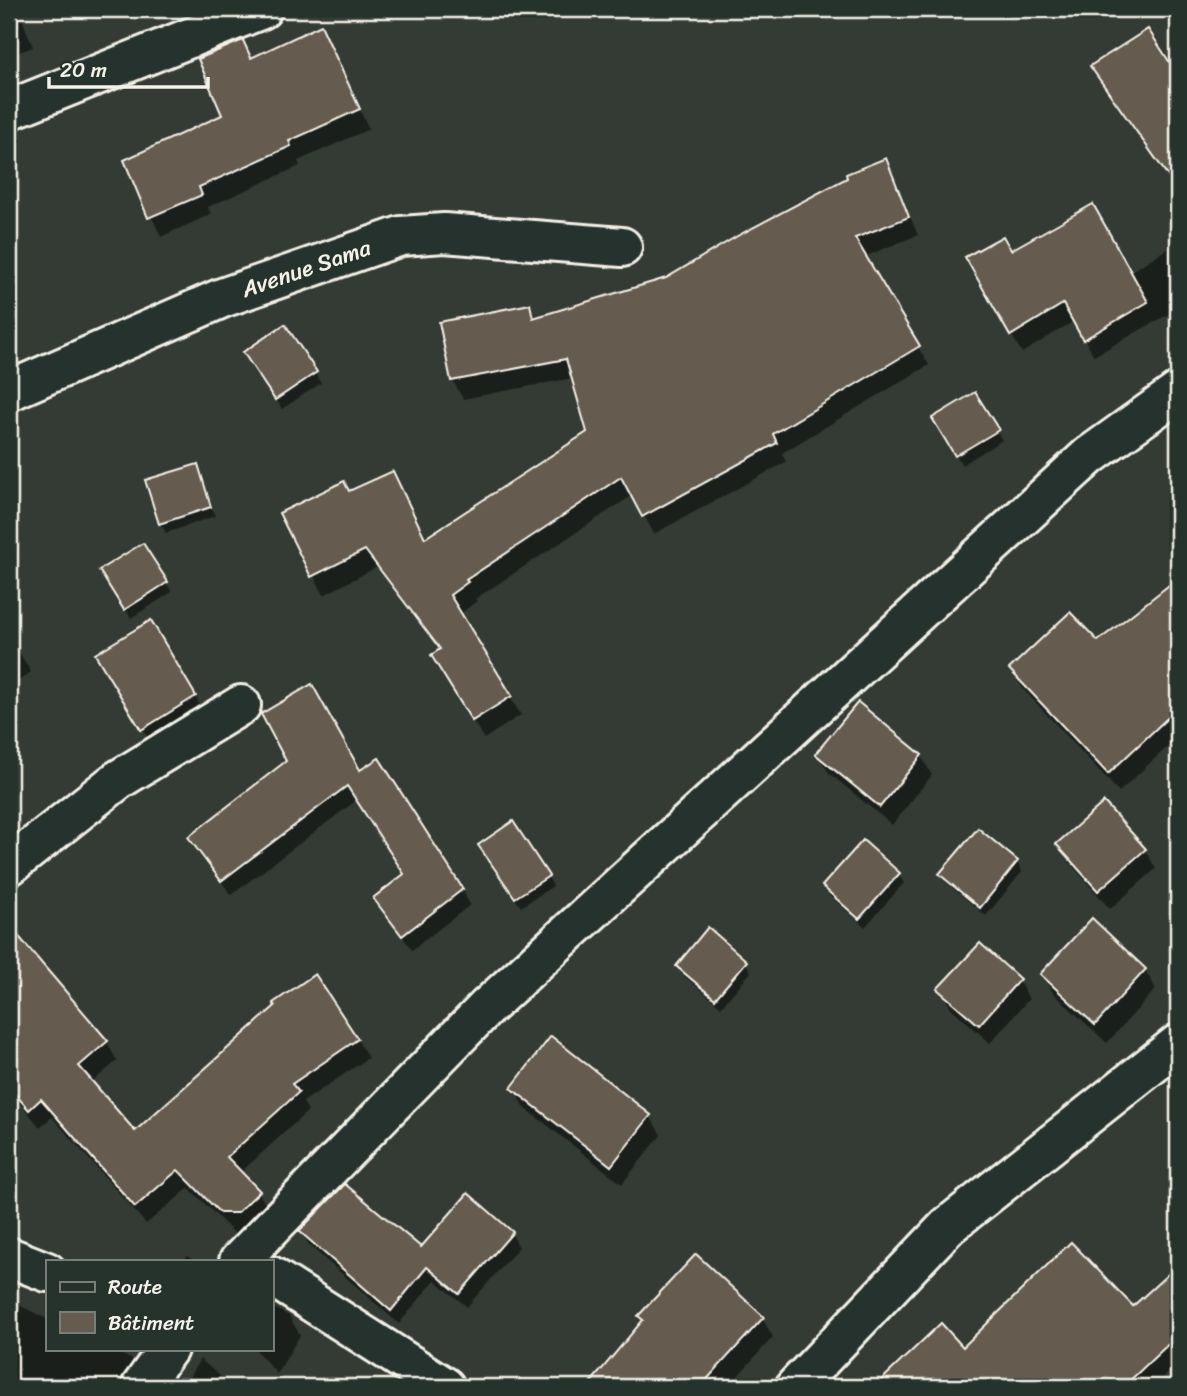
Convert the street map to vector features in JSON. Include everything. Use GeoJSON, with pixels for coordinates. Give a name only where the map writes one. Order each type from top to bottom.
{"type":"FeatureCollection","features":[{"type":"Feature","properties":{"kind":"street"},"geometry":{"type":"LineString","coordinates":[[9,110],[262,9]]}},
{"type":"Feature","properties":{"kind":"street","name":"Avenue Sama"},"geometry":{"type":"LineString","coordinates":[[9,391],[222,298],[322,261],[401,236],[444,233],[622,247]]}},
{"type":"Feature","properties":{"kind":"street"},"geometry":{"type":"LineString","coordinates":[[254,1260],[486,1008],[1089,456],[1178,392]]}},
{"type":"Feature","properties":{"kind":"street"},"geometry":{"type":"LineString","coordinates":[[9,866],[118,780],[241,705]]}},
{"type":"Feature","properties":{"kind":"street"},"geometry":{"type":"LineString","coordinates":[[795,1387],[948,1226],[1178,1044]]}},
{"type":"Feature","properties":{"kind":"street"},"geometry":{"type":"LineString","coordinates":[[9,1257],[46,1272]]}},
{"type":"Feature","properties":{"kind":"street"},"geometry":{"type":"LineString","coordinates":[[273,1279],[445,1387]]}},
{"type":"Feature","properties":{"kind":"street"},"geometry":{"type":"LineString","coordinates":[[141,1387],[168,1350]]}},
{"type":"Feature","properties":{"kind":"building"},"geometry":{"type":"Polygon","coordinates":[[[321,25],[360,109],[289,141],[291,146],[199,187],[202,195],[148,218],[124,160],[222,115],[198,59],[243,40],[251,58],[321,25]]]}},
{"type":"Feature","properties":{"kind":"building"},"geometry":{"type":"Polygon","coordinates":[[[1148,29],[1178,75],[1178,190],[1090,66],[1148,29]]]}},
{"type":"Feature","properties":{"kind":"building"},"geometry":{"type":"Polygon","coordinates":[[[886,158],[909,217],[855,238],[920,346],[773,434],[777,443],[642,517],[621,477],[466,580],[468,582],[450,595],[512,696],[472,721],[431,655],[440,649],[365,550],[311,577],[279,513],[344,481],[349,491],[393,471],[425,538],[587,432],[566,359],[451,381],[439,322],[530,304],[533,318],[666,278],[739,235],[847,178],[846,174],[886,158]]]}},
{"type":"Feature","properties":{"kind":"building"},"geometry":{"type":"Polygon","coordinates":[[[1093,204],[1148,302],[1083,340],[1063,304],[1010,336],[965,257],[1003,236],[1011,250],[1093,204]]]}},
{"type":"Feature","properties":{"kind":"building"},"geometry":{"type":"Polygon","coordinates":[[[285,324],[317,372],[275,400],[243,352],[285,324]]]}},
{"type":"Feature","properties":{"kind":"building"},"geometry":{"type":"Polygon","coordinates":[[[975,392],[999,430],[955,456],[932,418],[975,392]]]}},
{"type":"Feature","properties":{"kind":"building"},"geometry":{"type":"Polygon","coordinates":[[[198,464],[211,507],[159,524],[145,480],[198,464]]]}},
{"type":"Feature","properties":{"kind":"building"},"geometry":{"type":"Polygon","coordinates":[[[143,543],[168,582],[124,610],[99,570],[143,543]]]}},
{"type":"Feature","properties":{"kind":"building"},"geometry":{"type":"Polygon","coordinates":[[[1178,578],[1178,708],[1108,774],[1009,669],[1070,612],[1098,641],[1178,578]]]}},
{"type":"Feature","properties":{"kind":"building"},"geometry":{"type":"Polygon","coordinates":[[[151,620],[196,696],[141,730],[95,654],[151,620]]]}},
{"type":"Feature","properties":{"kind":"building"},"geometry":{"type":"Polygon","coordinates":[[[312,684],[360,770],[379,758],[463,889],[402,936],[373,898],[404,874],[347,786],[221,881],[188,837],[286,761],[261,714],[312,684]]]}},
{"type":"Feature","properties":{"kind":"building"},"geometry":{"type":"Polygon","coordinates":[[[858,702],[922,755],[880,807],[815,754],[858,702]]]}},
{"type":"Feature","properties":{"kind":"building"},"geometry":{"type":"Polygon","coordinates":[[[1104,802],[1146,849],[1098,891],[1056,844],[1104,802]]]}},
{"type":"Feature","properties":{"kind":"building"},"geometry":{"type":"Polygon","coordinates":[[[513,821],[549,876],[515,898],[478,845],[513,821]]]}},
{"type":"Feature","properties":{"kind":"building"},"geometry":{"type":"Polygon","coordinates":[[[978,828],[1018,861],[980,908],[939,874],[978,828]]]}},
{"type":"Feature","properties":{"kind":"building"},"geometry":{"type":"Polygon","coordinates":[[[863,840],[900,873],[859,919],[822,886],[863,840]]]}},
{"type":"Feature","properties":{"kind":"building"},"geometry":{"type":"Polygon","coordinates":[[[1092,918],[1146,969],[1095,1025],[1040,974],[1092,918]]]}},
{"type":"Feature","properties":{"kind":"building"},"geometry":{"type":"Polygon","coordinates":[[[9,925],[108,1041],[79,1066],[135,1131],[275,1006],[273,1003],[315,974],[358,1039],[292,1084],[299,1092],[227,1157],[260,1191],[237,1213],[220,1213],[178,1170],[135,1207],[41,1099],[29,1110],[9,1087],[9,925]]]}},
{"type":"Feature","properties":{"kind":"building"},"geometry":{"type":"Polygon","coordinates":[[[708,927],[747,961],[715,999],[676,966],[708,927]]]}},
{"type":"Feature","properties":{"kind":"building"},"geometry":{"type":"Polygon","coordinates":[[[980,943],[1020,979],[979,1025],[937,989],[980,943]]]}},
{"type":"Feature","properties":{"kind":"building"},"geometry":{"type":"Polygon","coordinates":[[[551,1036],[651,1115],[611,1166],[511,1088],[551,1036]]]}},
{"type":"Feature","properties":{"kind":"building"},"geometry":{"type":"Polygon","coordinates":[[[345,1184],[421,1247],[468,1193],[513,1232],[459,1294],[427,1267],[391,1311],[299,1231],[345,1184]]]}},
{"type":"Feature","properties":{"kind":"building"},"geometry":{"type":"Polygon","coordinates":[[[1071,1242],[1133,1306],[1178,1265],[1178,1335],[1123,1387],[874,1387],[941,1323],[963,1347],[1071,1242]]]}},
{"type":"Feature","properties":{"kind":"building"},"geometry":{"type":"Polygon","coordinates":[[[696,1254],[764,1317],[700,1387],[587,1387],[643,1320],[638,1316],[696,1254]]]}}]}
